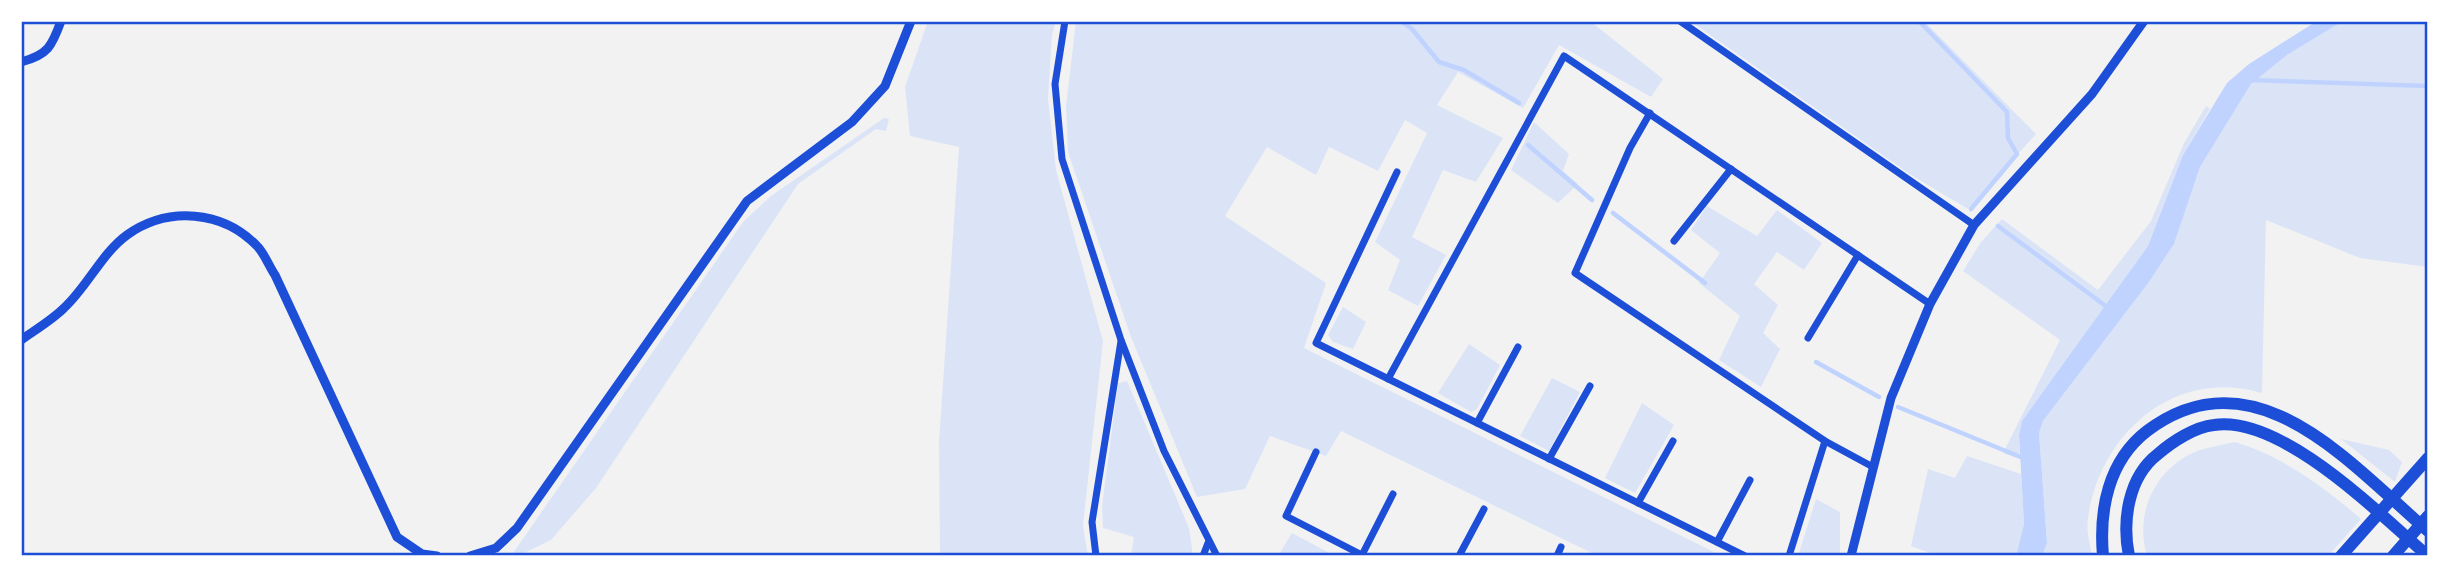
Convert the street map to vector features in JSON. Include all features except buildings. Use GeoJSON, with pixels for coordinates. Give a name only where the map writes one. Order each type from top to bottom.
{"type":"FeatureCollection","features":[{"type":"Feature","properties":{"kind":"highway"},"geometry":{"type":"LineString","coordinates":[[2103,556],[2104,498],[2117,468],[2139,438],[2167,416],[2212,403],[2246,402],[2286,416],[2367,478],[2428,531]]}},
{"type":"Feature","properties":{"kind":"highway"},"geometry":{"type":"LineString","coordinates":[[2129,556],[2124,532],[2128,505],[2136,483],[2155,456],[2179,438],[2213,425],[2238,425],[2276,438],[2320,465],[2428,556]]}},
{"type":"Feature","properties":{"kind":"highway"},"geometry":{"type":"LineString","coordinates":[[2342,556],[2428,458]]}},
{"type":"Feature","properties":{"kind":"highway"},"geometry":{"type":"LineString","coordinates":[[2393,556],[2428,516]]}},
{"type":"Feature","properties":{"kind":"street"},"geometry":{"type":"LineString","coordinates":[[21,62],[34,58],[52,46],[61,21]]}},
{"type":"Feature","properties":{"kind":"street"},"geometry":{"type":"LineString","coordinates":[[470,556],[496,548],[517,528],[747,201],[852,122],[885,86],[911,21]]}},
{"type":"Feature","properties":{"kind":"street"},"geometry":{"type":"LineString","coordinates":[[1065,21],[1055,84],[1062,159],[1121,340],[1164,451],[1208,543],[1217,556]]}},
{"type":"Feature","properties":{"kind":"street"},"geometry":{"type":"LineString","coordinates":[[1680,21],[1974,225]]}},
{"type":"Feature","properties":{"kind":"street"},"geometry":{"type":"LineString","coordinates":[[1851,556],[1891,398],[1930,304],[1974,225],[2092,94],[2144,21]]}},
{"type":"Feature","properties":{"kind":"street"},"geometry":{"type":"LineString","coordinates":[[1388,379],[1564,56],[1930,304]]}},
{"type":"Feature","properties":{"kind":"street"},"geometry":{"type":"LineString","coordinates":[[1650,113],[1630,148],[1575,273],[1825,441],[1873,467]]}},
{"type":"Feature","properties":{"kind":"street"},"geometry":{"type":"LineString","coordinates":[[1674,241],[1731,169]]}},
{"type":"Feature","properties":{"kind":"street"},"geometry":{"type":"LineString","coordinates":[[1397,172],[1316,343],[1745,556]]}},
{"type":"Feature","properties":{"kind":"street"},"geometry":{"type":"LineString","coordinates":[[21,340],[64,309],[125,236],[153,220],[177,215],[198,215],[233,226],[259,248],[275,275],[397,537],[422,554],[437,556]]}},
{"type":"Feature","properties":{"kind":"street"},"geometry":{"type":"LineString","coordinates":[[1808,338],[1858,256]]}},
{"type":"Feature","properties":{"kind":"street"},"geometry":{"type":"LineString","coordinates":[[1096,556],[1092,522],[1121,340]]}},
{"type":"Feature","properties":{"kind":"street"},"geometry":{"type":"LineString","coordinates":[[1477,423],[1518,347]]}},
{"type":"Feature","properties":{"kind":"street"},"geometry":{"type":"LineString","coordinates":[[1549,459],[1590,386]]}},
{"type":"Feature","properties":{"kind":"street"},"geometry":{"type":"LineString","coordinates":[[1638,503],[1673,441]]}},
{"type":"Feature","properties":{"kind":"street"},"geometry":{"type":"LineString","coordinates":[[1789,556],[1825,441]]}},
{"type":"Feature","properties":{"kind":"street"},"geometry":{"type":"LineString","coordinates":[[1316,452],[1286,516],[1363,555],[1393,494]]}},
{"type":"Feature","properties":{"kind":"street"},"geometry":{"type":"LineString","coordinates":[[1717,542],[1750,480]]}},
{"type":"Feature","properties":{"kind":"street"},"geometry":{"type":"LineString","coordinates":[[1459,556],[1484,509]]}},
{"type":"Feature","properties":{"kind":"street"},"geometry":{"type":"LineString","coordinates":[[1203,556],[1208,543]]}},
{"type":"Feature","properties":{"kind":"street"},"geometry":{"type":"LineString","coordinates":[[1556,556],[1561,547]]}},
{"type":"Feature","properties":{"kind":"shaded area"},"geometry":{"type":"Polygon","coordinates":[[[928,21],[1056,21],[1052,35],[1048,99],[1056,170],[1103,341],[1083,526],[1088,556],[940,556],[939,442],[959,147],[910,136],[905,87],[928,21]]]}},
{"type":"Feature","properties":{"kind":"shaded area"},"geometry":{"type":"Polygon","coordinates":[[[1076,21],[1590,21],[1663,79],[1651,97],[1559,45],[1523,108],[1458,72],[1437,105],[1503,138],[1476,182],[1443,170],[1412,237],[1446,255],[1418,306],[1388,290],[1400,260],[1375,242],[1427,133],[1405,120],[1378,171],[1329,147],[1316,175],[1267,147],[1225,216],[1326,283],[1304,348],[1722,556],[1598,556],[1341,431],[1326,456],[1270,436],[1245,489],[1197,497],[1131,337],[1068,152],[1066,106],[1076,21]]]}},
{"type":"Feature","properties":{"kind":"shaded area"},"geometry":{"type":"Polygon","coordinates":[[[1690,21],[1924,21],[2036,134],[1968,209],[1911,175],[1690,21]]]}},
{"type":"Feature","properties":{"kind":"shaded area"},"geometry":{"type":"Polygon","coordinates":[[[2343,21],[2428,21],[2428,267],[2360,258],[2266,220],[2262,393],[2230,387],[2200,390],[2172,399],[2147,414],[2125,434],[2108,459],[2095,487],[2088,523],[2092,556],[2042,556],[2047,543],[2039,433],[2043,421],[2149,282],[2174,244],[2200,167],[2251,84],[2287,55],[2343,21]]]}},
{"type":"Feature","properties":{"kind":"shaded area"},"geometry":{"type":"Polygon","coordinates":[[[2206,106],[2210,109],[2183,155],[2148,246],[2022,421],[2019,435],[2020,459],[2003,453],[2060,340],[1963,271],[1981,242],[2002,219],[2098,290],[2151,221],[2184,143],[2206,106]]]}},
{"type":"Feature","properties":{"kind":"shaded area"},"geometry":{"type":"Polygon","coordinates":[[[884,118],[889,119],[886,131],[876,129],[798,184],[596,488],[551,540],[518,556],[511,556],[743,222],[771,196],[884,118]]]}},
{"type":"Feature","properties":{"kind":"shaded area"},"geometry":{"type":"Polygon","coordinates":[[[1534,122],[1569,154],[1563,171],[1578,184],[1558,203],[1511,170],[1534,122]]]}},
{"type":"Feature","properties":{"kind":"shaded area"},"geometry":{"type":"Polygon","coordinates":[[[1707,206],[1757,236],[1777,210],[1822,243],[1804,270],[1777,252],[1754,284],[1778,305],[1763,333],[1780,349],[1761,387],[1719,360],[1740,316],[1699,283],[1720,253],[1691,230],[1707,206]]]}},
{"type":"Feature","properties":{"kind":"shaded area"},"geometry":{"type":"Polygon","coordinates":[[[1343,307],[1366,322],[1353,349],[1333,342],[1328,335],[1343,307]]]}},
{"type":"Feature","properties":{"kind":"shaded area"},"geometry":{"type":"Polygon","coordinates":[[[1469,344],[1500,365],[1477,409],[1471,412],[1438,393],[1469,344]]]}},
{"type":"Feature","properties":{"kind":"shaded area"},"geometry":{"type":"Polygon","coordinates":[[[1552,378],[1580,392],[1549,451],[1520,436],[1552,378]]]}},
{"type":"Feature","properties":{"kind":"shaded area"},"geometry":{"type":"Polygon","coordinates":[[[1127,381],[1189,528],[1193,556],[1131,556],[1134,537],[1103,528],[1102,506],[1118,383],[1127,381]]]}},
{"type":"Feature","properties":{"kind":"shaded area"},"geometry":{"type":"Polygon","coordinates":[[[1642,403],[1674,425],[1635,493],[1605,478],[1642,403]]]}},
{"type":"Feature","properties":{"kind":"shaded area"},"geometry":{"type":"Polygon","coordinates":[[[2341,439],[2389,450],[2402,462],[2395,482],[2341,439]]]}},
{"type":"Feature","properties":{"kind":"shaded area"},"geometry":{"type":"Polygon","coordinates":[[[2235,442],[2286,464],[2332,495],[2361,519],[2328,556],[2147,556],[2143,524],[2151,494],[2159,481],[2182,459],[2197,451],[2235,442]]]}},
{"type":"Feature","properties":{"kind":"shaded area"},"geometry":{"type":"Polygon","coordinates":[[[1967,456],[2021,474],[2024,524],[2016,556],[1938,556],[1911,546],[1928,469],[1955,478],[1967,456]]]}},
{"type":"Feature","properties":{"kind":"shaded area"},"geometry":{"type":"Polygon","coordinates":[[[1816,499],[1840,512],[1840,556],[1798,556],[1816,499]]]}},
{"type":"Feature","properties":{"kind":"shaded area"},"geometry":{"type":"Polygon","coordinates":[[[1292,533],[1335,556],[1278,556],[1292,533]]]}},
{"type":"Feature","properties":{"kind":"water"},"geometry":{"type":"Polygon","coordinates":[[[2317,21],[2343,21],[2287,55],[2251,84],[2200,167],[2174,244],[2149,282],[2043,421],[2039,433],[2047,543],[2042,556],[2016,556],[2024,524],[2019,435],[2022,421],[2148,246],[2183,155],[2227,83],[2249,64],[2317,21]]]}},
{"type":"Feature","properties":{"kind":"waterway"},"geometry":{"type":"LineString","coordinates":[[1401,21],[1412,29],[1439,62],[1464,70],[1519,103]]}},
{"type":"Feature","properties":{"kind":"waterway"},"geometry":{"type":"LineString","coordinates":[[1919,21],[2007,112],[2008,138],[2017,154],[1971,209]]}},
{"type":"Feature","properties":{"kind":"waterway"},"geometry":{"type":"LineString","coordinates":[[2251,80],[2428,86]]}},
{"type":"Feature","properties":{"kind":"waterway"},"geometry":{"type":"LineString","coordinates":[[1528,145],[1592,200]]}},
{"type":"Feature","properties":{"kind":"waterway"},"geometry":{"type":"LineString","coordinates":[[1613,213],[1705,283]]}},
{"type":"Feature","properties":{"kind":"waterway"},"geometry":{"type":"LineString","coordinates":[[1998,226],[2107,307]]}},
{"type":"Feature","properties":{"kind":"waterway"},"geometry":{"type":"LineString","coordinates":[[1816,362],[1879,397]]}},
{"type":"Feature","properties":{"kind":"waterway"},"geometry":{"type":"LineString","coordinates":[[1898,407],[2023,458]]}}]}
